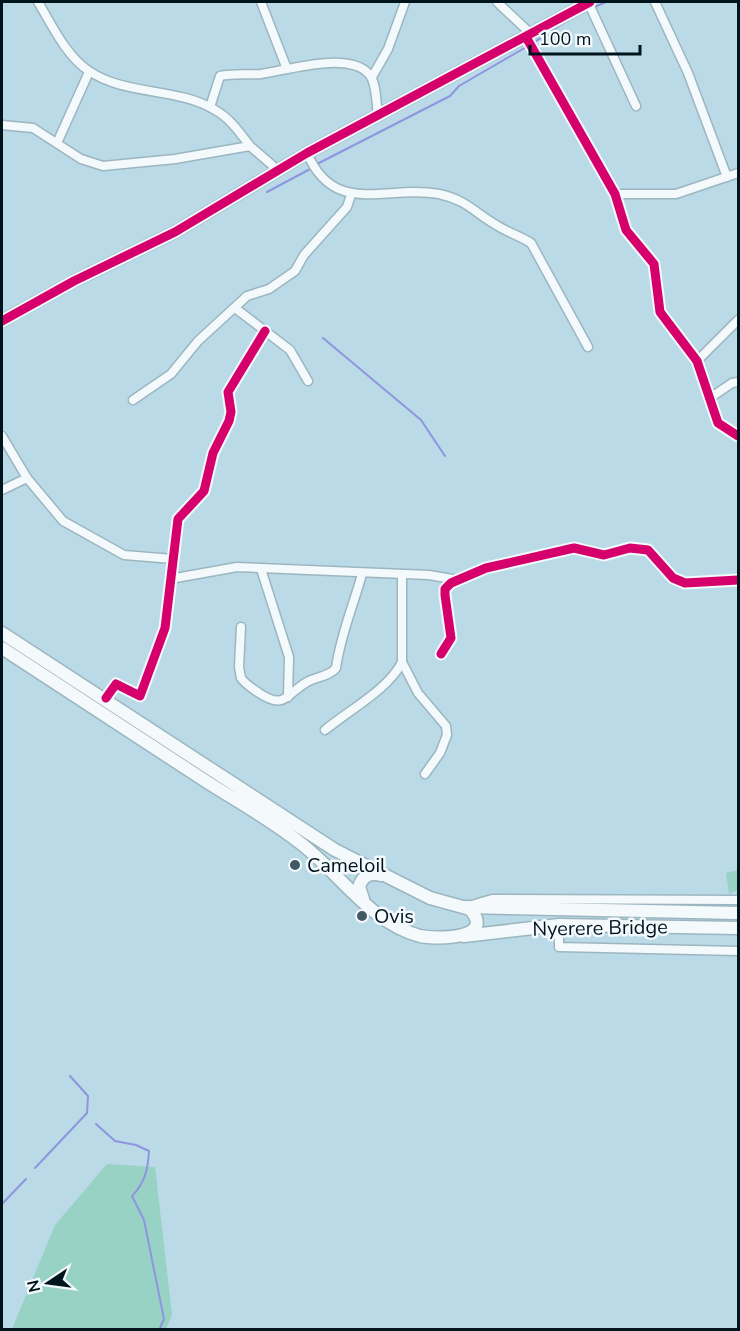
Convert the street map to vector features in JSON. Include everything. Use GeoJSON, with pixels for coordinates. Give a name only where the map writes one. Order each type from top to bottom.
{"type":"FeatureCollection","features":[{"type":"Feature","properties":{"kind":"main road","name":"Nyerere Bridge"},"geometry":{"type":"LineString","coordinates":[[2,633],[318,839],[383,876],[430,898],[466,907],[738,913]]}},
{"type":"Feature","properties":{"kind":"main road","name":"Nyerere Bridge"},"geometry":{"type":"LineString","coordinates":[[2,648],[300,842],[365,903],[386,920],[407,932],[432,937],[560,925],[738,928]]}},
{"type":"Feature","properties":{"kind":"main road"},"geometry":{"type":"LineString","coordinates":[[365,903],[359,892],[363,878],[371,874],[383,876]]}},
{"type":"Feature","properties":{"kind":"main road"},"geometry":{"type":"LineString","coordinates":[[461,936],[471,932],[476,923],[473,913],[466,907]]}},
{"type":"Feature","properties":{"kind":"street"},"geometry":{"type":"LineString","coordinates":[[38,2],[69,51],[89,72],[127,86],[210,107],[231,123],[250,146],[279,171]]}},
{"type":"Feature","properties":{"kind":"street"},"geometry":{"type":"LineString","coordinates":[[261,2],[287,69]]}},
{"type":"Feature","properties":{"kind":"street"},"geometry":{"type":"LineString","coordinates":[[372,77],[388,49],[405,2]]}},
{"type":"Feature","properties":{"kind":"street"},"geometry":{"type":"LineString","coordinates":[[497,2],[529,36],[615,194],[626,230],[654,264],[658,277],[660,312],[697,361],[718,423],[738,436]]}},
{"type":"Feature","properties":{"kind":"street"},"geometry":{"type":"LineString","coordinates":[[2,321],[74,281],[175,232],[307,153],[589,2],[636,106]]}},
{"type":"Feature","properties":{"kind":"street"},"geometry":{"type":"LineString","coordinates":[[654,2],[688,73],[726,177]]}},
{"type":"Feature","properties":{"kind":"street"},"geometry":{"type":"LineString","coordinates":[[210,107],[220,76],[253,75],[287,69],[344,64],[365,70],[372,77],[378,115]]}},
{"type":"Feature","properties":{"kind":"street"},"geometry":{"type":"LineString","coordinates":[[57,143],[89,72]]}},
{"type":"Feature","properties":{"kind":"street"},"geometry":{"type":"LineString","coordinates":[[2,125],[26,126],[81,159],[103,166],[175,159],[250,146]]}},
{"type":"Feature","properties":{"kind":"street"},"geometry":{"type":"LineString","coordinates":[[307,153],[313,167],[334,189],[351,195],[390,192],[441,195],[469,204],[499,227],[531,243],[588,347]]}},
{"type":"Feature","properties":{"kind":"street"},"geometry":{"type":"LineString","coordinates":[[615,194],[676,194],[738,173]]}},
{"type":"Feature","properties":{"kind":"street"},"geometry":{"type":"LineString","coordinates":[[133,400],[171,374],[198,342],[247,296],[269,289],[295,271],[304,255],[347,207],[351,195]]}},
{"type":"Feature","properties":{"kind":"street"},"geometry":{"type":"LineString","coordinates":[[235,308],[290,350],[308,381]]}},
{"type":"Feature","properties":{"kind":"street"},"geometry":{"type":"LineString","coordinates":[[697,361],[738,320]]}},
{"type":"Feature","properties":{"kind":"street"},"geometry":{"type":"LineString","coordinates":[[106,699],[117,684],[141,696],[165,628],[178,519],[204,491],[213,453],[229,422],[231,412],[228,392],[230,385],[265,331]]}},
{"type":"Feature","properties":{"kind":"street"},"geometry":{"type":"LineString","coordinates":[[710,399],[732,383],[738,382]]}},
{"type":"Feature","properties":{"kind":"street"},"geometry":{"type":"LineString","coordinates":[[2,436],[27,478],[63,521],[93,540],[124,555],[173,559]]}},
{"type":"Feature","properties":{"kind":"street"},"geometry":{"type":"LineString","coordinates":[[2,490],[27,478]]}},
{"type":"Feature","properties":{"kind":"street"},"geometry":{"type":"LineString","coordinates":[[441,654],[451,638],[445,610],[446,589],[458,580],[486,568],[574,548],[604,555],[642,548],[648,550],[673,578],[685,583],[738,580]]}},
{"type":"Feature","properties":{"kind":"street"},"geometry":{"type":"LineString","coordinates":[[170,579],[220,569],[261,568],[402,576],[429,575],[458,580]]}},
{"type":"Feature","properties":{"kind":"street"},"geometry":{"type":"LineString","coordinates":[[261,568],[289,657],[288,697]]}},
{"type":"Feature","properties":{"kind":"street"},"geometry":{"type":"LineString","coordinates":[[241,627],[239,667],[241,678],[245,683],[276,702],[288,697],[306,682],[332,672],[336,668],[344,623],[354,601],[362,574]]}},
{"type":"Feature","properties":{"kind":"street"},"geometry":{"type":"LineString","coordinates":[[325,730],[382,688],[397,673],[402,662],[402,576]]}},
{"type":"Feature","properties":{"kind":"street"},"geometry":{"type":"LineString","coordinates":[[402,662],[417,693],[446,726],[447,735],[440,753],[425,774]]}},
{"type":"Feature","properties":{"kind":"street"},"geometry":{"type":"LineString","coordinates":[[466,907],[492,899],[738,900]]}},
{"type":"Feature","properties":{"kind":"street"},"geometry":{"type":"LineString","coordinates":[[560,925],[559,947],[738,951]]}},
{"type":"Feature","properties":{"kind":"green space"},"geometry":{"type":"Polygon","coordinates":[[[738,870],[738,890],[729,894],[726,873],[738,870]]]}},
{"type":"Feature","properties":{"kind":"green space"},"geometry":{"type":"Polygon","coordinates":[[[107,1164],[155,1167],[172,1315],[166,1329],[12,1329],[55,1225],[107,1164]]]}},
{"type":"Feature","properties":{"kind":"waterway"},"geometry":{"type":"LineString","coordinates":[[592,8],[606,2]]}},
{"type":"Feature","properties":{"kind":"waterway"},"geometry":{"type":"LineString","coordinates":[[533,43],[576,15]]}},
{"type":"Feature","properties":{"kind":"waterway"},"geometry":{"type":"LineString","coordinates":[[317,164],[450,96],[459,86],[528,46]]}},
{"type":"Feature","properties":{"kind":"waterway"},"geometry":{"type":"LineString","coordinates":[[267,192],[312,168]]}},
{"type":"Feature","properties":{"kind":"waterway"},"geometry":{"type":"LineString","coordinates":[[323,338],[421,420],[445,456]]}},
{"type":"Feature","properties":{"kind":"waterway"},"geometry":{"type":"LineString","coordinates":[[35,1168],[87,1113],[88,1096],[70,1076]]}},
{"type":"Feature","properties":{"kind":"waterway"},"geometry":{"type":"LineString","coordinates":[[96,1124],[115,1141],[136,1145],[149,1151],[145,1175],[132,1196],[144,1220],[164,1319],[159,1330]]}},
{"type":"Feature","properties":{"kind":"waterway"},"geometry":{"type":"LineString","coordinates":[[2,1204],[26,1179]]}},
{"type":"Feature","properties":{"kind":"cycle path"},"geometry":{"type":"LineString","coordinates":[[2,321],[74,281],[175,232],[307,153],[590,2]]}},
{"type":"Feature","properties":{"kind":"cycle path"},"geometry":{"type":"LineString","coordinates":[[526,37],[615,194],[626,230],[654,264],[660,312],[697,361],[718,423],[738,436]]}},
{"type":"Feature","properties":{"kind":"cycle path"},"geometry":{"type":"LineString","coordinates":[[106,698],[116,684],[140,696],[165,628],[178,519],[204,491],[213,453],[229,421],[231,412],[228,392],[265,331]]}},
{"type":"Feature","properties":{"kind":"cycle path"},"geometry":{"type":"LineString","coordinates":[[441,654],[451,638],[445,589],[451,583],[486,568],[574,548],[604,555],[630,548],[648,550],[673,578],[685,583],[738,580]]}},
{"type":"Feature","properties":{"kind":"place","name":"Cameloil"},"geometry":{"type":"Point","coordinates":[295,865]}},
{"type":"Feature","properties":{"kind":"place","name":"Ovis"},"geometry":{"type":"Point","coordinates":[362,916]}}]}
